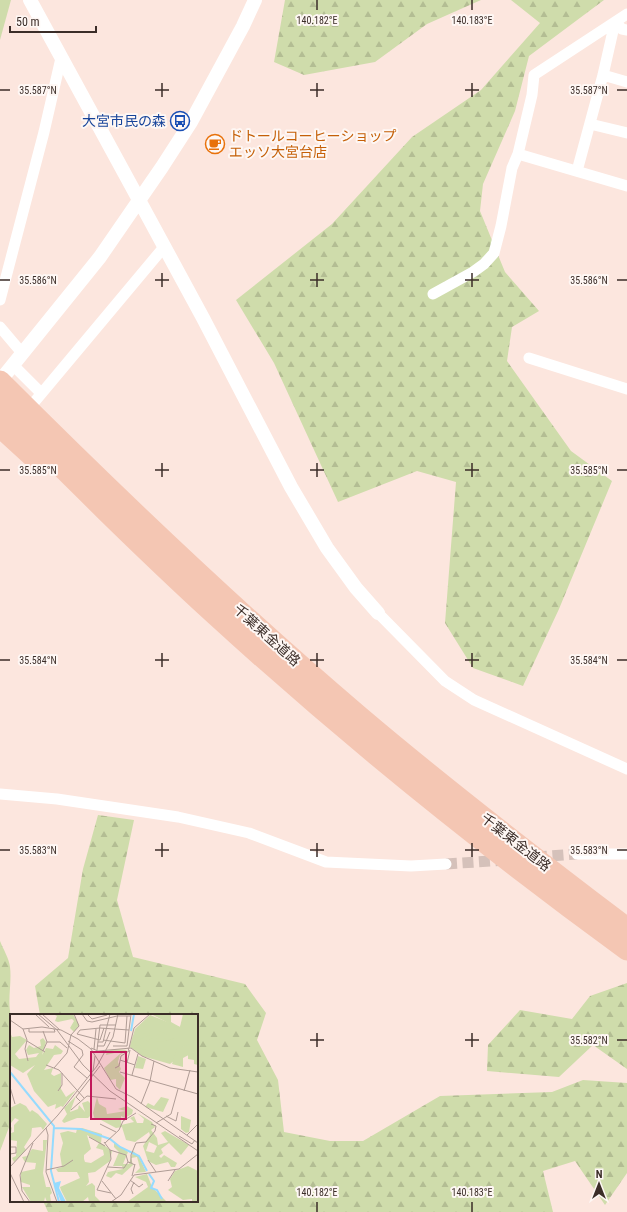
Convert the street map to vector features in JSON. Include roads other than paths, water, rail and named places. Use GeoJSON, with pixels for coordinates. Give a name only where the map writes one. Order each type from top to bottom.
{"type":"FeatureCollection","features":[{"type":"Feature","properties":{"kind":"highway","name":"千葉東金道路"},"geometry":{"type":"LineString","coordinates":[[4,376],[17,433],[160,537],[285,651],[358,715],[456,796],[627,928]]}},
{"type":"Feature","properties":{"kind":"highway","name":"千葉東金道路"},"geometry":{"type":"LineString","coordinates":[[0,406],[17,433],[109,524],[130,535],[213,613],[391,767],[532,880],[627,950]]}},
{"type":"Feature","properties":{"kind":"street"},"geometry":{"type":"LineString","coordinates":[[30,0],[203,318],[291,487],[327,548],[356,588],[378,613],[445,680],[474,700],[627,769]]}},
{"type":"Feature","properties":{"kind":"street"},"geometry":{"type":"LineString","coordinates":[[41,393],[4,376],[100,257],[162,167],[191,122],[243,26],[255,0]]}},
{"type":"Feature","properties":{"kind":"street"},"geometry":{"type":"LineString","coordinates":[[432,294],[473,272],[484,264],[494,253],[501,226],[512,168],[518,154],[532,95],[534,75],[627,14]]}},
{"type":"Feature","properties":{"kind":"street"},"geometry":{"type":"LineString","coordinates":[[615,22],[622,29],[627,30]]}},
{"type":"Feature","properties":{"kind":"street"},"geometry":{"type":"LineString","coordinates":[[577,171],[603,75],[615,22]]}},
{"type":"Feature","properties":{"kind":"street"},"geometry":{"type":"LineString","coordinates":[[0,300],[44,132],[61,58]]}},
{"type":"Feature","properties":{"kind":"street"},"geometry":{"type":"LineString","coordinates":[[603,75],[627,82]]}},
{"type":"Feature","properties":{"kind":"street"},"geometry":{"type":"LineString","coordinates":[[590,124],[627,133]]}},
{"type":"Feature","properties":{"kind":"street"},"geometry":{"type":"LineString","coordinates":[[518,154],[627,186]]}},
{"type":"Feature","properties":{"kind":"street"},"geometry":{"type":"LineString","coordinates":[[17,433],[41,393],[164,247]]}},
{"type":"Feature","properties":{"kind":"street"},"geometry":{"type":"LineString","coordinates":[[0,327],[22,353]]}},
{"type":"Feature","properties":{"kind":"street"},"geometry":{"type":"LineString","coordinates":[[529,358],[627,389]]}},
{"type":"Feature","properties":{"kind":"street"},"geometry":{"type":"LineString","coordinates":[[0,794],[57,799],[178,818],[249,833],[326,862],[411,866],[446,864]]}},
{"type":"Feature","properties":{"kind":"street"},"geometry":{"type":"LineString","coordinates":[[578,854],[627,854]]}},
{"type":"Feature","properties":{"kind":"tunnel"},"geometry":{"type":"LineString","coordinates":[[536,857],[577,854]]}},
{"type":"Feature","properties":{"kind":"tunnel"},"geometry":{"type":"LineString","coordinates":[[446,864],[505,860]]}},
{"type":"Feature","properties":{"kind":"place","name":"大宮市民の森"},"geometry":{"type":"Point","coordinates":[180,121]}},
{"type":"Feature","properties":{"kind":"place","name":"ドトールコーヒーショップ エッソ大宮台店"},"geometry":{"type":"Point","coordinates":[215,144]}}]}
